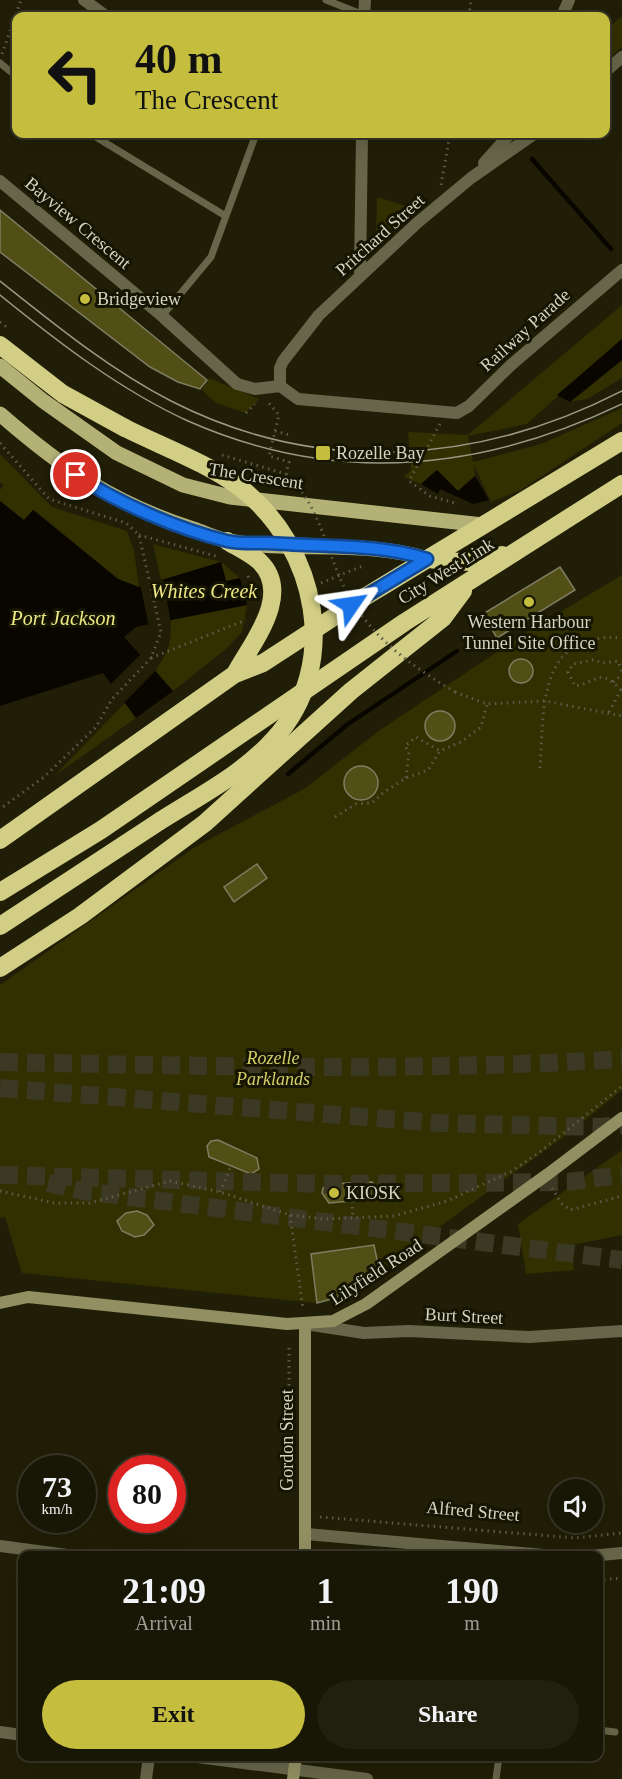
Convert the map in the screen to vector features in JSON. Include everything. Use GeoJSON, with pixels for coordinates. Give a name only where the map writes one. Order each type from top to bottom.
{"type":"FeatureCollection","features":[{"type":"Feature","properties":{"kind":"highway"},"geometry":{"type":"LineString","coordinates":[[0,345],[63,394],[219,476],[240,488],[259,504],[280,528],[299,561],[314,615],[313,654],[306,682],[293,714],[276,737],[241,769],[0,926]]}},
{"type":"Feature","properties":{"kind":"highway","name":"City West Link"},"geometry":{"type":"LineString","coordinates":[[235,674],[263,663],[420,557],[483,525],[622,441]]}},
{"type":"Feature","properties":{"kind":"highway","name":"City West Link"},"geometry":{"type":"LineString","coordinates":[[0,892],[52,861],[236,740],[357,654],[622,484]]}},
{"type":"Feature","properties":{"kind":"highway"},"geometry":{"type":"LineString","coordinates":[[0,840],[235,674],[266,622],[271,591],[260,561],[227,541]]}},
{"type":"Feature","properties":{"kind":"highway"},"geometry":{"type":"LineString","coordinates":[[420,557],[456,564],[485,561],[524,547]]}},
{"type":"Feature","properties":{"kind":"highway"},"geometry":{"type":"LineString","coordinates":[[0,968],[80,916],[205,823],[351,691],[442,618],[472,580]]}},
{"type":"Feature","properties":{"kind":"highway"},"geometry":{"type":"LineString","coordinates":[[0,931],[19,915]]}},
{"type":"Feature","properties":{"kind":"main road","name":"The Crescent"},"geometry":{"type":"LineString","coordinates":[[0,366],[42,400],[117,453],[183,485],[230,497],[433,519]]}},
{"type":"Feature","properties":{"kind":"main road"},"geometry":{"type":"LineString","coordinates":[[0,414],[49,457],[89,484],[170,522],[227,541],[420,557]]}},
{"type":"Feature","properties":{"kind":"main road","name":"City West Link"},"geometry":{"type":"LineString","coordinates":[[433,519],[483,525]]}},
{"type":"Feature","properties":{"kind":"main road","name":"Lilyfield Road"},"geometry":{"type":"LineString","coordinates":[[0,1304],[28,1297],[54,1298],[305,1324],[333,1321],[349,1315],[545,1177],[622,1118]]}},
{"type":"Feature","properties":{"kind":"main road","name":"Gordon Street"},"geometry":{"type":"LineString","coordinates":[[305,1324],[305,1551]]}},
{"type":"Feature","properties":{"kind":"street"},"geometry":{"type":"LineString","coordinates":[[88,1],[101,12]]}},
{"type":"Feature","properties":{"kind":"street"},"geometry":{"type":"LineString","coordinates":[[610,68],[622,57]]}},
{"type":"Feature","properties":{"kind":"street"},"geometry":{"type":"LineString","coordinates":[[360,276],[362,138]]}},
{"type":"Feature","properties":{"kind":"street"},"geometry":{"type":"LineString","coordinates":[[471,178],[506,138]]}},
{"type":"Feature","properties":{"kind":"street","name":"Pritchard Street"},"geometry":{"type":"LineString","coordinates":[[280,386],[280,368],[288,353],[319,315],[471,178],[528,138]]}},
{"type":"Feature","properties":{"kind":"street","name":"Bayview Crescent"},"geometry":{"type":"LineString","coordinates":[[0,181],[162,316],[237,384],[266,395],[280,386]]}},
{"type":"Feature","properties":{"kind":"street","name":"Railway Parade"},"geometry":{"type":"LineString","coordinates":[[447,414],[469,406],[511,365],[622,270]]}},
{"type":"Feature","properties":{"kind":"street"},"geometry":{"type":"LineString","coordinates":[[280,386],[298,399],[447,414]]}},
{"type":"Feature","properties":{"kind":"street","name":"Burt Street"},"geometry":{"type":"LineString","coordinates":[[305,1324],[364,1333],[409,1331],[529,1337],[622,1331]]}},
{"type":"Feature","properties":{"kind":"street","name":"Alfred Street"},"geometry":{"type":"LineString","coordinates":[[306,1534],[498,1551]]}},
{"type":"Feature","properties":{"kind":"street"},"geometry":{"type":"LineString","coordinates":[[0,1546],[38,1551]]}},
{"type":"Feature","properties":{"kind":"street"},"geometry":{"type":"LineString","coordinates":[[603,1555],[622,1553]]}},
{"type":"Feature","properties":{"kind":"street"},"geometry":{"type":"LineString","coordinates":[[0,1732],[18,1734]]}},
{"type":"Feature","properties":{"kind":"street"},"geometry":{"type":"LineString","coordinates":[[146,1779],[148,1761]]}},
{"type":"Feature","properties":{"kind":"street"},"geometry":{"type":"LineString","coordinates":[[233,1761],[367,1779]]}},
{"type":"Feature","properties":{"kind":"lane"},"geometry":{"type":"LineString","coordinates":[[326,0],[354,12]]}},
{"type":"Feature","properties":{"kind":"lane"},"geometry":{"type":"LineString","coordinates":[[0,61],[12,72]]}},
{"type":"Feature","properties":{"kind":"lane"},"geometry":{"type":"LineString","coordinates":[[99,138],[225,215]]}},
{"type":"Feature","properties":{"kind":"lane"},"geometry":{"type":"LineString","coordinates":[[162,316],[211,257],[254,138]]}},
{"type":"Feature","properties":{"kind":"lane"},"geometry":{"type":"LineString","coordinates":[[603,1731],[615,1732]]}},
{"type":"Feature","properties":{"kind":"lane"},"geometry":{"type":"LineString","coordinates":[[496,1779],[498,1761]]}},
{"type":"Feature","properties":{"kind":"path"},"geometry":{"type":"LineString","coordinates":[[0,61],[12,26]]}},
{"type":"Feature","properties":{"kind":"path"},"geometry":{"type":"LineString","coordinates":[[438,206],[449,138]]}},
{"type":"Feature","properties":{"kind":"path"},"geometry":{"type":"LineString","coordinates":[[246,413],[266,395],[279,415],[269,456],[289,462],[288,464]]}},
{"type":"Feature","properties":{"kind":"path"},"geometry":{"type":"LineString","coordinates":[[447,414],[409,481],[429,496],[455,503]]}},
{"type":"Feature","properties":{"kind":"path"},"geometry":{"type":"LineString","coordinates":[[275,431],[290,435]]}},
{"type":"Feature","properties":{"kind":"path"},"geometry":{"type":"LineString","coordinates":[[0,443],[50,499],[126,523],[139,535],[228,561]]}},
{"type":"Feature","properties":{"kind":"path"},"geometry":{"type":"LineString","coordinates":[[286,474],[309,500],[323,530],[340,580],[362,615],[387,646],[455,692],[487,704],[545,700],[609,712],[622,717]]}},
{"type":"Feature","properties":{"kind":"path"},"geometry":{"type":"LineString","coordinates":[[0,809],[44,777],[96,727],[112,699],[151,658],[161,632],[139,535]]}},
{"type":"Feature","properties":{"kind":"path"},"geometry":{"type":"LineString","coordinates":[[316,585],[369,562]]}},
{"type":"Feature","properties":{"kind":"path"},"geometry":{"type":"LineString","coordinates":[[246,570],[256,604]]}},
{"type":"Feature","properties":{"kind":"path"},"geometry":{"type":"LineString","coordinates":[[151,658],[246,621],[251,612]]}},
{"type":"Feature","properties":{"kind":"path"},"geometry":{"type":"LineString","coordinates":[[540,768],[545,700],[552,670],[562,655],[586,640],[601,636],[622,638]]}},
{"type":"Feature","properties":{"kind":"path"},"geometry":{"type":"LineString","coordinates":[[609,712],[621,689],[605,677],[596,677],[575,686],[568,672],[573,664],[593,660],[603,663],[618,660],[622,674],[613,682]]}},
{"type":"Feature","properties":{"kind":"path"},"geometry":{"type":"LineString","coordinates":[[335,817],[356,804],[372,803],[406,778],[428,770],[440,751],[461,742],[481,727],[487,704]]}},
{"type":"Feature","properties":{"kind":"path"},"geometry":{"type":"LineString","coordinates":[[406,778],[409,752],[405,746],[410,741],[416,737],[440,751]]}},
{"type":"Feature","properties":{"kind":"path"},"geometry":{"type":"LineString","coordinates":[[0,1191],[54,1203],[90,1203],[170,1181],[220,1192],[290,1215],[325,1219],[394,1215],[447,1201],[503,1175],[540,1152],[622,1086]]}},
{"type":"Feature","properties":{"kind":"path"},"geometry":{"type":"LineString","coordinates":[[220,1192],[231,1166]]}},
{"type":"Feature","properties":{"kind":"path"},"geometry":{"type":"LineString","coordinates":[[545,1177],[561,1203],[570,1210],[622,1196]]}},
{"type":"Feature","properties":{"kind":"path"},"geometry":{"type":"LineString","coordinates":[[352,1201],[353,1218]]}},
{"type":"Feature","properties":{"kind":"path"},"geometry":{"type":"LineString","coordinates":[[290,1215],[305,1324]]}},
{"type":"Feature","properties":{"kind":"path","name":"Alfred Street"},"geometry":{"type":"LineString","coordinates":[[320,1517],[575,1538],[622,1533]]}},
{"type":"Feature","properties":{"kind":"path"},"geometry":{"type":"LineString","coordinates":[[603,1580],[622,1578]]}},
{"type":"Feature","properties":{"kind":"green space"},"geometry":{"type":"Polygon","coordinates":[[[622,16],[622,47],[610,58],[610,26],[622,16]]]}},
{"type":"Feature","properties":{"kind":"green space"},"geometry":{"type":"Polygon","coordinates":[[[377,197],[415,209],[380,239],[376,238],[377,197]]]}},
{"type":"Feature","properties":{"kind":"green space"},"geometry":{"type":"Polygon","coordinates":[[[622,305],[622,339],[527,424],[468,436],[473,462],[541,444],[622,408],[622,423],[521,490],[491,502],[474,465],[475,476],[458,491],[437,470],[421,484],[404,477],[411,470],[408,432],[468,435],[622,305]]]}},
{"type":"Feature","properties":{"kind":"green space"},"geometry":{"type":"Polygon","coordinates":[[[622,360],[622,378],[587,399],[570,402],[622,360]]]}},
{"type":"Feature","properties":{"kind":"green space"},"geometry":{"type":"Polygon","coordinates":[[[209,378],[259,399],[246,413],[216,403],[202,390],[209,378]]]}},
{"type":"Feature","properties":{"kind":"green space"},"geometry":{"type":"Polygon","coordinates":[[[0,454],[52,507],[127,531],[134,551],[139,587],[118,579],[34,510],[24,521],[0,501],[0,490],[4,485],[0,482],[0,454]]]}},
{"type":"Feature","properties":{"kind":"green space"},"geometry":{"type":"Polygon","coordinates":[[[153,544],[221,562],[161,580],[153,544]]]}},
{"type":"Feature","properties":{"kind":"green space"},"geometry":{"type":"Polygon","coordinates":[[[221,562],[240,578],[226,581],[221,562]]]}},
{"type":"Feature","properties":{"kind":"green space","name":"Rozelle Parklands"},"geometry":{"type":"Polygon","coordinates":[[[622,575],[622,1090],[569,1133],[343,1297],[316,1303],[22,1273],[5,1217],[0,1218],[0,985],[195,847],[304,789],[380,730],[527,632],[622,575]]]}},
{"type":"Feature","properties":{"kind":"green space"},"geometry":{"type":"Polygon","coordinates":[[[247,605],[242,632],[227,648],[173,691],[155,670],[168,647],[171,634],[170,620],[247,605]]]}},
{"type":"Feature","properties":{"kind":"green space"},"geometry":{"type":"Polygon","coordinates":[[[125,703],[136,718],[54,776],[125,703]]]}},
{"type":"Feature","properties":{"kind":"green space"},"geometry":{"type":"Polygon","coordinates":[[[622,1150],[622,1235],[572,1245],[574,1270],[526,1274],[518,1224],[622,1150]]]}},
{"type":"Feature","properties":{"kind":"water"},"geometry":{"type":"Polygon","coordinates":[[[622,339],[622,360],[570,402],[557,395],[622,339]]]}},
{"type":"Feature","properties":{"kind":"water"},"geometry":{"type":"Polygon","coordinates":[[[437,470],[458,491],[475,476],[489,500],[473,504],[440,489],[438,494],[421,484],[437,470]]]}},
{"type":"Feature","properties":{"kind":"water","name":"Port Jackson"},"geometry":{"type":"Polygon","coordinates":[[[0,501],[24,520],[33,510],[118,579],[139,587],[221,562],[226,581],[240,578],[247,605],[136,627],[124,637],[173,691],[136,718],[103,673],[0,706],[0,501]]]}},
{"type":"Feature","properties":{"kind":"pier"},"geometry":{"type":"Polygon","coordinates":[[[163,579],[171,623],[149,627],[140,584],[163,579]]]}},
{"type":"Feature","properties":{"kind":"pier"},"geometry":{"type":"Polygon","coordinates":[[[142,653],[157,669],[122,705],[109,686],[142,653]]]}},
{"type":"Feature","properties":{"kind":"building","name":"Bridgeview"},"geometry":{"type":"Polygon","coordinates":[[[0,210],[207,380],[200,389],[178,382],[150,367],[0,252],[0,210]]]}},
{"type":"Feature","properties":{"kind":"building","name":"Western Harbour Tunnel Site Office"},"geometry":{"type":"Polygon","coordinates":[[[560,567],[575,590],[497,638],[483,614],[560,567]]]}},
{"type":"Feature","properties":{"kind":"building"},"geometry":{"type":"Polygon","coordinates":[[[521,659],[526,660],[532,666],[532,676],[526,682],[521,683],[516,682],[510,676],[509,671],[510,666],[516,660],[521,659]]]}},
{"type":"Feature","properties":{"kind":"building"},"geometry":{"type":"Polygon","coordinates":[[[440,711],[446,712],[454,720],[454,732],[446,740],[440,741],[434,740],[426,732],[425,726],[426,720],[434,712],[440,711]]]}},
{"type":"Feature","properties":{"kind":"building"},"geometry":{"type":"Polygon","coordinates":[[[361,766],[373,771],[378,783],[373,795],[361,800],[349,795],[344,783],[349,771],[361,766]]]}},
{"type":"Feature","properties":{"kind":"building"},"geometry":{"type":"Polygon","coordinates":[[[257,864],[267,878],[234,902],[224,887],[257,864]]]}},
{"type":"Feature","properties":{"kind":"building"},"geometry":{"type":"Polygon","coordinates":[[[218,1140],[257,1158],[259,1169],[251,1174],[209,1157],[207,1146],[211,1141],[218,1140]]]}},
{"type":"Feature","properties":{"kind":"building"},"geometry":{"type":"Polygon","coordinates":[[[372,1182],[379,1191],[374,1199],[329,1203],[322,1193],[323,1188],[329,1184],[372,1182]]]}},
{"type":"Feature","properties":{"kind":"building"},"geometry":{"type":"Polygon","coordinates":[[[137,1211],[147,1215],[154,1225],[144,1235],[135,1237],[122,1231],[117,1221],[126,1213],[137,1211]]]}},
{"type":"Feature","properties":{"kind":"building"},"geometry":{"type":"Polygon","coordinates":[[[374,1245],[379,1269],[346,1295],[317,1303],[311,1254],[374,1245]]]}},
{"type":"Feature","properties":{"kind":"waterway"},"geometry":{"type":"LineString","coordinates":[[532,159],[611,249]]}},
{"type":"Feature","properties":{"kind":"waterway"},"geometry":{"type":"LineString","coordinates":[[288,774],[348,724],[457,651]]}},
{"type":"Feature","properties":{"kind":"tunnel"},"geometry":{"type":"LineString","coordinates":[[0,1062],[389,1067],[622,1059]]}},
{"type":"Feature","properties":{"kind":"tunnel"},"geometry":{"type":"LineString","coordinates":[[0,1088],[439,1123],[600,1127],[622,1125]]}},
{"type":"Feature","properties":{"kind":"tunnel"},"geometry":{"type":"LineString","coordinates":[[0,1175],[320,1184],[568,1182],[622,1175]]}},
{"type":"Feature","properties":{"kind":"tunnel"},"geometry":{"type":"LineString","coordinates":[[48,1183],[83,1191],[622,1260]]}},
{"type":"Feature","properties":{"kind":"tram line"},"geometry":{"type":"LineString","coordinates":[[0,281],[82,345],[148,388],[171,401],[227,425],[283,441],[340,450],[398,452],[455,446],[511,434],[567,416],[622,391]]}},
{"type":"Feature","properties":{"kind":"tram line"},"geometry":{"type":"LineString","coordinates":[[0,295],[90,364],[163,409],[243,442],[298,455],[352,462],[407,462],[461,456],[515,444],[569,427],[622,404]]}},
{"type":"Feature","properties":{"kind":"place","name":"Bridgeview"},"geometry":{"type":"Point","coordinates":[85,299]}},
{"type":"Feature","properties":{"kind":"place","name":"Rozelle Bay"},"geometry":{"type":"Point","coordinates":[323,453]}},
{"type":"Feature","properties":{"kind":"place","name":"Western Harbour Tunnel Site Office"},"geometry":{"type":"Point","coordinates":[529,602]}},
{"type":"Feature","properties":{"kind":"place","name":"KIOSK"},"geometry":{"type":"Point","coordinates":[334,1193]}},
{"type":"Feature","properties":{"kind":"route"},"geometry":{"type":"LineString","coordinates":[[76,475],[123,501],[170,522],[227,541],[361,549],[412,554],[427,559],[351,605]]}},
{"type":"Feature","properties":{"kind":"water label","name":"Whites Creek"},"geometry":{"type":"Point","coordinates":[204,591]}}]}
